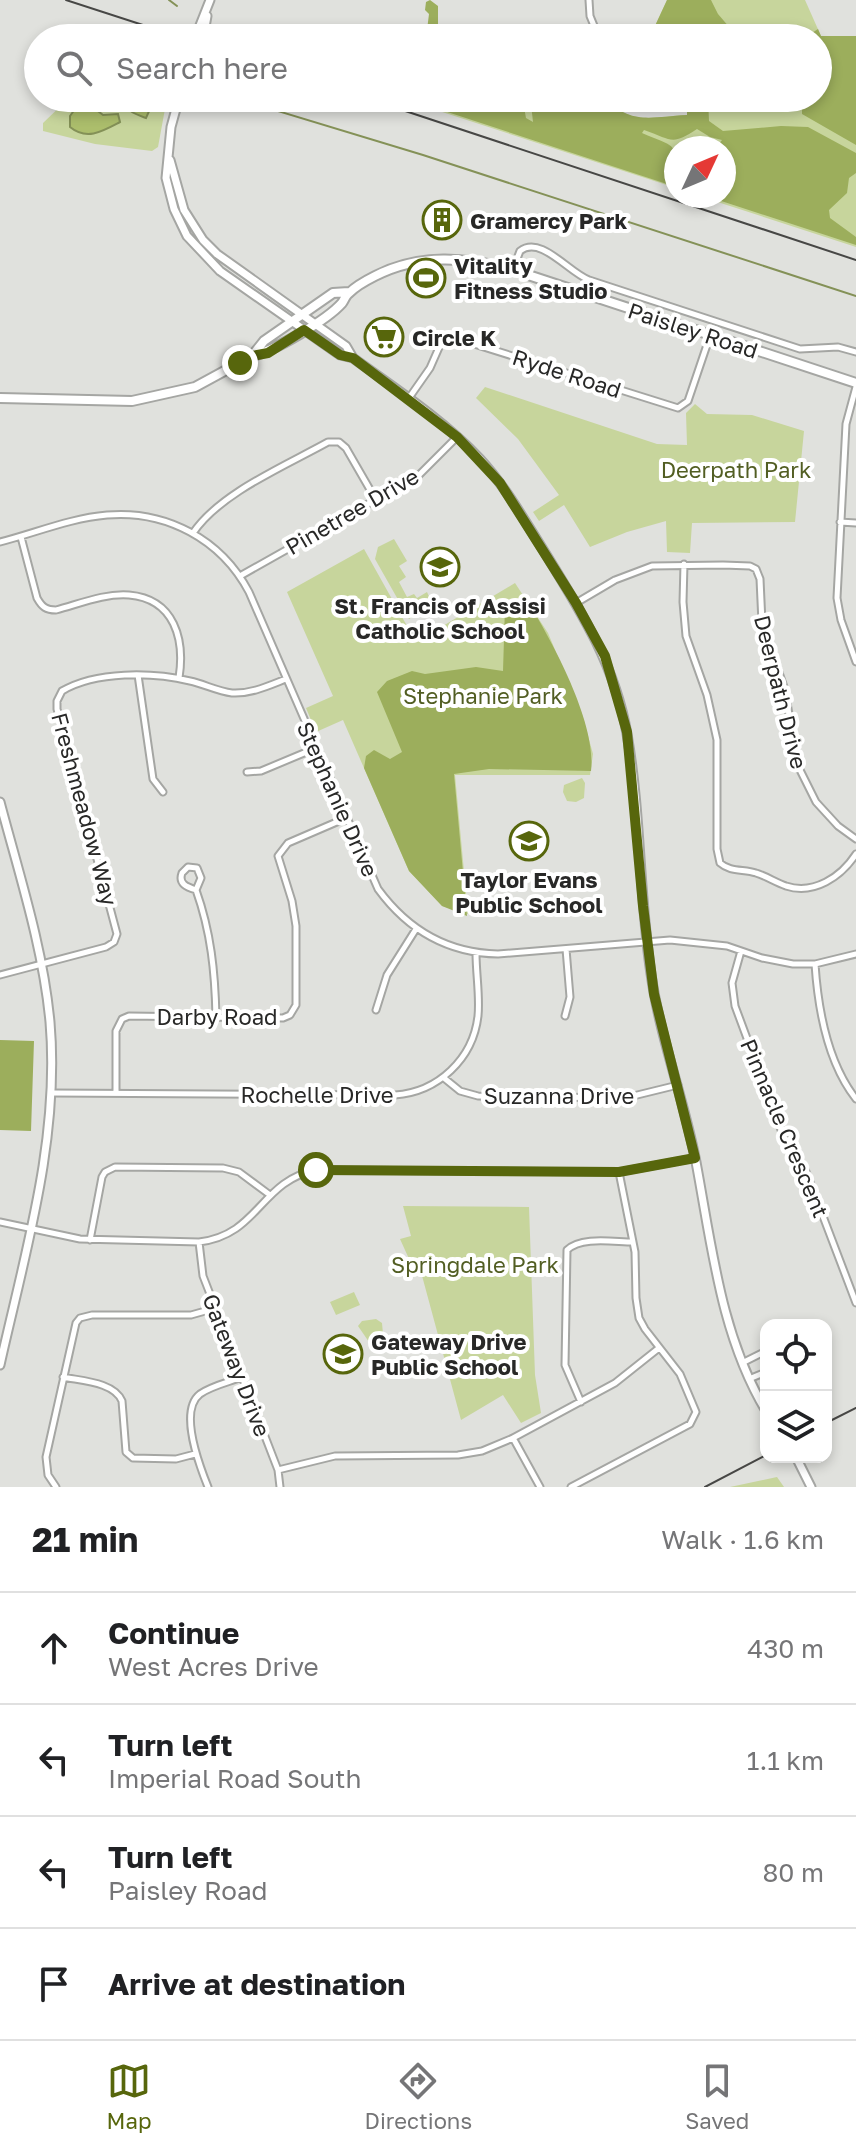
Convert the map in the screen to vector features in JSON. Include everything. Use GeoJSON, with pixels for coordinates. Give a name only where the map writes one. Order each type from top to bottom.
{"type":"FeatureCollection","features":[{"type":"Feature","properties":{"kind":"main road","name":"Paisley Road"},"geometry":{"type":"LineString","coordinates":[[0,398],[132,401],[195,387],[252,356],[268,353],[341,304],[349,292],[382,272],[422,260],[467,259],[513,270],[856,385]]}},
{"type":"Feature","properties":{"kind":"main road","name":"Paisley Road"},"geometry":{"type":"LineString","coordinates":[[252,356],[264,341],[333,293],[349,292]]}},
{"type":"Feature","properties":{"kind":"street"},"geometry":{"type":"LineString","coordinates":[[201,24],[210,0]]}},
{"type":"Feature","properties":{"kind":"street"},"geometry":{"type":"LineString","coordinates":[[589,0],[593,24]]}},
{"type":"Feature","properties":{"kind":"street"},"geometry":{"type":"LineString","coordinates":[[205,24],[207,10]]}},
{"type":"Feature","properties":{"kind":"street"},"geometry":{"type":"LineString","coordinates":[[175,112],[170,132],[170,160],[166,178],[171,199],[187,236],[220,271],[340,355],[353,358],[457,437],[480,459],[508,493],[605,656],[627,732],[654,994],[695,1158],[726,1318],[741,1364],[760,1400]]}},
{"type":"Feature","properties":{"kind":"street"},"geometry":{"type":"LineString","coordinates":[[170,160],[179,198],[203,240],[217,254],[346,346],[353,358]]}},
{"type":"Feature","properties":{"kind":"street"},"geometry":{"type":"LineString","coordinates":[[513,270],[520,251],[529,246],[536,247],[552,255],[574,273],[604,285],[800,349],[838,347],[856,352]]}},
{"type":"Feature","properties":{"kind":"street","name":"Ryde Road"},"geometry":{"type":"LineString","coordinates":[[409,399],[430,368],[441,343],[452,337],[678,408],[688,401],[710,336]]}},
{"type":"Feature","properties":{"kind":"street"},"geometry":{"type":"LineString","coordinates":[[856,385],[846,424],[837,598],[841,620],[856,662]]}},
{"type":"Feature","properties":{"kind":"street","name":"Pinetree Drive"},"geometry":{"type":"LineString","coordinates":[[240,576],[419,475],[457,437]]}},
{"type":"Feature","properties":{"kind":"street"},"geometry":{"type":"LineString","coordinates":[[193,533],[203,517],[222,502],[328,442],[339,442],[346,448],[376,500]]}},
{"type":"Feature","properties":{"kind":"street","name":"Stephanie Drive"},"geometry":{"type":"LineString","coordinates":[[0,542],[82,520],[123,514],[157,518],[209,543],[240,576],[378,889],[416,929],[442,943],[476,953],[678,940],[707,942],[776,962],[815,964],[856,954]]}},
{"type":"Feature","properties":{"kind":"street"},"geometry":{"type":"LineString","coordinates":[[840,522],[856,523]]}},
{"type":"Feature","properties":{"kind":"street"},"geometry":{"type":"LineString","coordinates":[[21,537],[37,598],[41,606],[48,610],[113,595],[130,595],[150,601],[165,612],[175,626],[182,648],[179,678]]}},
{"type":"Feature","properties":{"kind":"street"},"geometry":{"type":"LineString","coordinates":[[684,564],[686,636],[707,695],[717,740],[717,849],[720,863],[730,869],[757,873],[789,887],[806,888],[838,875],[856,854]]}},
{"type":"Feature","properties":{"kind":"street","name":"Deerpath Drive"},"geometry":{"type":"LineString","coordinates":[[576,603],[615,580],[652,566],[750,566],[759,573],[762,623],[785,690],[797,764],[816,802],[838,826],[856,839]]}},
{"type":"Feature","properties":{"kind":"street"},"geometry":{"type":"LineString","coordinates":[[138,675],[153,779],[163,792]]}},
{"type":"Feature","properties":{"kind":"street","name":"Freshmeadow Way"},"geometry":{"type":"LineString","coordinates":[[0,975],[106,947],[114,942],[117,934],[57,709],[59,695],[65,688],[105,678],[138,675],[179,678],[233,693],[259,690],[286,679]]}},
{"type":"Feature","properties":{"kind":"street"},"geometry":{"type":"LineString","coordinates":[[247,772],[261,771],[316,748]]}},
{"type":"Feature","properties":{"kind":"street"},"geometry":{"type":"LineString","coordinates":[[0,802],[42,964],[50,1023],[51,1093],[31,1229],[0,1365]]}},
{"type":"Feature","properties":{"kind":"street","name":"Darby Road"},"geometry":{"type":"LineString","coordinates":[[116,1093],[116,1031],[122,1019],[129,1016],[283,1018],[294,1011],[296,926],[278,856],[288,843],[346,818]]}},
{"type":"Feature","properties":{"kind":"street"},"geometry":{"type":"LineString","coordinates":[[196,890],[181,880],[182,873],[188,867],[197,868],[200,872],[196,890],[214,957],[216,1017]]}},
{"type":"Feature","properties":{"kind":"street"},"geometry":{"type":"LineString","coordinates":[[376,1010],[387,975],[416,929]]}},
{"type":"Feature","properties":{"kind":"street"},"geometry":{"type":"LineString","coordinates":[[565,1016],[570,997],[566,949]]}},
{"type":"Feature","properties":{"kind":"street","name":"Pinnacle Crescent"},"geometry":{"type":"LineString","coordinates":[[741,951],[732,983],[735,1006],[784,1138],[805,1169],[856,1303]]}},
{"type":"Feature","properties":{"kind":"street","name":"Rochelle Drive"},"geometry":{"type":"LineString","coordinates":[[51,1093],[395,1095],[420,1091],[444,1078],[466,1052],[476,1029],[479,1008],[476,953]]}},
{"type":"Feature","properties":{"kind":"street"},"geometry":{"type":"LineString","coordinates":[[815,964],[817,999],[824,1026],[841,1075],[856,1099]]}},
{"type":"Feature","properties":{"kind":"street","name":"Suzanna Drive"},"geometry":{"type":"LineString","coordinates":[[444,1078],[460,1091],[478,1096],[625,1098],[678,1085]]}},
{"type":"Feature","properties":{"kind":"street"},"geometry":{"type":"LineString","coordinates":[[0,1222],[90,1240],[199,1242],[235,1232],[290,1177],[316,1170],[619,1172],[695,1158]]}},
{"type":"Feature","properties":{"kind":"street"},"geometry":{"type":"LineString","coordinates":[[90,1240],[102,1177],[115,1167],[223,1168],[239,1172],[270,1195]]}},
{"type":"Feature","properties":{"kind":"street"},"geometry":{"type":"LineString","coordinates":[[571,1487],[690,1424],[696,1412],[680,1374],[645,1329],[637,1308],[633,1242],[619,1172]]}},
{"type":"Feature","properties":{"kind":"street","name":"Gateway Drive"},"geometry":{"type":"LineString","coordinates":[[199,1242],[203,1276],[278,1470],[280,1487]]}},
{"type":"Feature","properties":{"kind":"street"},"geometry":{"type":"LineString","coordinates":[[581,1402],[565,1365],[565,1256],[576,1243],[633,1242]]}},
{"type":"Feature","properties":{"kind":"street"},"geometry":{"type":"LineString","coordinates":[[56,1487],[48,1475],[46,1457],[76,1323],[85,1315],[191,1315],[216,1308]]}},
{"type":"Feature","properties":{"kind":"street"},"geometry":{"type":"LineString","coordinates":[[278,1470],[348,1454],[470,1454],[494,1447],[629,1374],[659,1348]]}},
{"type":"Feature","properties":{"kind":"street"},"geometry":{"type":"LineString","coordinates":[[741,1364],[760,1354]]}},
{"type":"Feature","properties":{"kind":"street"},"geometry":{"type":"LineString","coordinates":[[749,1379],[760,1374]]}},
{"type":"Feature","properties":{"kind":"street"},"geometry":{"type":"LineString","coordinates":[[63,1377],[112,1388],[119,1394],[126,1452],[133,1458],[176,1459],[195,1454]]}},
{"type":"Feature","properties":{"kind":"street"},"geometry":{"type":"LineString","coordinates":[[208,1487],[195,1454],[191,1406],[201,1393],[242,1377]]}},
{"type":"Feature","properties":{"kind":"street"},"geometry":{"type":"LineString","coordinates":[[513,1438],[540,1487]]}},
{"type":"Feature","properties":{"kind":"street"},"geometry":{"type":"LineString","coordinates":[[795,1463],[799,1467]]}},
{"type":"Feature","properties":{"kind":"street"},"geometry":{"type":"LineString","coordinates":[[798,1463],[811,1487]]}},
{"type":"Feature","properties":{"kind":"green space"},"geometry":{"type":"Polygon","coordinates":[[[430,0],[438,6],[438,24],[428,24],[426,2],[430,0]]]}},
{"type":"Feature","properties":{"kind":"green space"},"geometry":{"type":"Polygon","coordinates":[[[667,0],[805,0],[816,24],[656,24],[667,0]]]}},
{"type":"Feature","properties":{"kind":"green space"},"geometry":{"type":"Polygon","coordinates":[[[667,0],[711,0],[727,24],[656,24],[667,0]]]}},
{"type":"Feature","properties":{"kind":"green space"},"geometry":{"type":"Polygon","coordinates":[[[832,36],[856,36],[856,247],[736,208],[736,136],[664,136],[664,184],[442,112],[622,112],[651,118],[687,115],[687,112],[832,112],[832,36]]]}},
{"type":"Feature","properties":{"kind":"green space"},"geometry":{"type":"Polygon","coordinates":[[[832,36],[856,36],[856,145],[802,114],[832,112],[832,36]]]}},
{"type":"Feature","properties":{"kind":"green space"},"geometry":{"type":"Polygon","coordinates":[[[54,112],[96,112],[110,126],[117,124],[112,114],[98,112],[164,112],[158,147],[152,151],[95,144],[43,131],[43,123],[54,112]]]}},
{"type":"Feature","properties":{"kind":"green space"},"geometry":{"type":"Polygon","coordinates":[[[447,112],[525,112],[526,118],[533,122],[532,112],[623,112],[652,118],[709,112],[709,121],[723,131],[808,127],[856,153],[856,173],[849,178],[847,193],[829,210],[830,218],[856,237],[856,245],[736,206],[736,136],[708,136],[697,129],[685,136],[664,138],[644,130],[642,133],[662,142],[664,183],[447,112]]]}},
{"type":"Feature","properties":{"kind":"green space","name":"Deerpath Park"},"geometry":{"type":"Polygon","coordinates":[[[485,387],[657,444],[687,445],[686,413],[695,404],[707,414],[752,415],[804,431],[795,522],[692,523],[690,553],[667,552],[666,521],[590,547],[564,505],[539,521],[533,512],[559,495],[518,439],[476,398],[485,387]]]}},
{"type":"Feature","properties":{"kind":"green space"},"geometry":{"type":"Polygon","coordinates":[[[394,539],[407,561],[399,566],[406,577],[399,582],[407,597],[414,594],[417,598],[427,592],[433,605],[409,619],[375,559],[378,547],[394,539]]]}},
{"type":"Feature","properties":{"kind":"green space","name":"Stephanie Park"},"geometry":{"type":"Polygon","coordinates":[[[364,549],[416,642],[515,583],[548,633],[582,714],[593,754],[590,775],[455,775],[468,914],[442,906],[409,871],[343,720],[316,732],[306,708],[333,696],[287,592],[364,549]]]}},
{"type":"Feature","properties":{"kind":"green space"},"geometry":{"type":"Polygon","coordinates":[[[527,600],[537,617],[571,683],[587,730],[591,771],[489,769],[454,774],[467,916],[442,906],[409,871],[364,768],[366,756],[374,750],[390,759],[402,752],[377,692],[387,681],[412,671],[425,674],[476,667],[503,671],[505,606],[527,600]]]}},
{"type":"Feature","properties":{"kind":"green space"},"geometry":{"type":"Polygon","coordinates":[[[582,778],[585,783],[584,798],[576,802],[567,801],[564,785],[582,778]]]}},
{"type":"Feature","properties":{"kind":"green space"},"geometry":{"type":"Polygon","coordinates":[[[0,1040],[34,1041],[31,1131],[0,1130],[0,1040]]]}},
{"type":"Feature","properties":{"kind":"green space","name":"Springdale Park"},"geometry":{"type":"Polygon","coordinates":[[[403,1206],[529,1207],[535,1375],[541,1413],[521,1423],[503,1395],[461,1420],[421,1272],[410,1261],[400,1239],[411,1236],[403,1206]]]}},
{"type":"Feature","properties":{"kind":"green space"},"geometry":{"type":"Polygon","coordinates":[[[354,1292],[360,1305],[336,1315],[330,1302],[354,1292]]]}},
{"type":"Feature","properties":{"kind":"green space"},"geometry":{"type":"Polygon","coordinates":[[[376,1319],[382,1323],[383,1334],[376,1341],[369,1342],[358,1326],[362,1321],[376,1319]]]}},
{"type":"Feature","properties":{"kind":"green space"},"geometry":{"type":"Polygon","coordinates":[[[777,1477],[784,1487],[730,1487],[777,1477]]]}},
{"type":"Feature","properties":{"kind":"shaded area"},"geometry":{"type":"Polygon","coordinates":[[[73,112],[118,114],[120,122],[89,134],[70,127],[73,112]]]}},
{"type":"Feature","properties":{"kind":"shaded area"},"geometry":{"type":"Polygon","coordinates":[[[132,112],[149,112],[146,118],[132,112]]]}},
{"type":"Feature","properties":{"kind":"waterway"},"geometry":{"type":"LineString","coordinates":[[169,0],[177,6]]}},
{"type":"Feature","properties":{"kind":"waterway"},"geometry":{"type":"LineString","coordinates":[[281,112],[856,296]]}},
{"type":"Feature","properties":{"kind":"railway"},"geometry":{"type":"LineString","coordinates":[[66,0],[140,24]]}},
{"type":"Feature","properties":{"kind":"railway"},"geometry":{"type":"LineString","coordinates":[[408,112],[856,260]]}},
{"type":"Feature","properties":{"kind":"railway"},"geometry":{"type":"LineString","coordinates":[[832,1420],[856,1408]]}},
{"type":"Feature","properties":{"kind":"railway"},"geometry":{"type":"LineString","coordinates":[[705,1487],[760,1458]]}},
{"type":"Feature","properties":{"kind":"place","name":"Gramercy Park"},"geometry":{"type":"Point","coordinates":[442,220]}},
{"type":"Feature","properties":{"kind":"place","name":"Vitality Fitness Studio"},"geometry":{"type":"Point","coordinates":[426,278]}},
{"type":"Feature","properties":{"kind":"place","name":"Circle K"},"geometry":{"type":"Point","coordinates":[384,337]}},
{"type":"Feature","properties":{"kind":"place","name":"St. Francis of Assisi Catholic School"},"geometry":{"type":"Point","coordinates":[440,567]}},
{"type":"Feature","properties":{"kind":"place","name":"Taylor Evans Public School"},"geometry":{"type":"Point","coordinates":[529,841]}},
{"type":"Feature","properties":{"kind":"place","name":"Gateway Drive Public School"},"geometry":{"type":"Point","coordinates":[343,1354]}},
{"type":"Feature","properties":{"kind":"route"},"geometry":{"type":"LineString","coordinates":[[240,363],[252,356],[268,353],[304,330],[340,355],[353,358],[437,420],[480,459],[508,493],[594,633],[613,677],[627,732],[651,976],[695,1158],[619,1172],[316,1170]]}}]}
